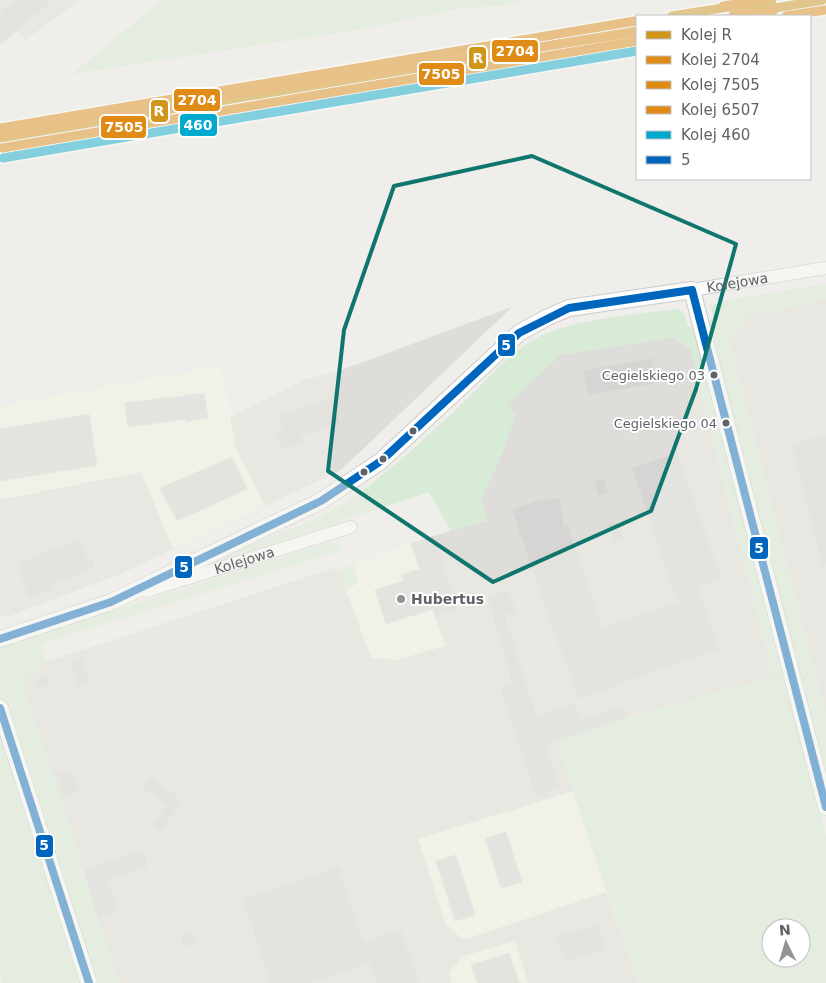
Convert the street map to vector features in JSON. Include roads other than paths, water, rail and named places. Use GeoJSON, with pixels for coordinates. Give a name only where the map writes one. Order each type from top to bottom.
{"type":"FeatureCollection","features":[{"type":"Feature","properties":{"kind":"street","name":"Kolejowa"},"geometry":{"type":"LineString","coordinates":[[111,602],[330,496],[381,460],[519,333],[546,318],[569,308],[826,268]]}},
{"type":"Feature","properties":{"kind":"street"},"geometry":{"type":"LineString","coordinates":[[692,290],[826,807]]}},
{"type":"Feature","properties":{"kind":"street","name":"Kolejowa"},"geometry":{"type":"LineString","coordinates":[[0,639],[111,602],[351,527]]}},
{"type":"Feature","properties":{"kind":"street"},"geometry":{"type":"LineString","coordinates":[[0,708],[89,983]]}},
{"type":"Feature","properties":{"kind":"railway"},"geometry":{"type":"LineString","coordinates":[[0,77],[109,0]]}},
{"type":"Feature","properties":{"kind":"railway"},"geometry":{"type":"LineString","coordinates":[[0,85],[75,40],[130,0]]}},
{"type":"Feature","properties":{"kind":"rail line","name":"6507"},"geometry":{"type":"LineString","coordinates":[[723,6],[761,0]]}},
{"type":"Feature","properties":{"kind":"rail line","name":"R"},"geometry":{"type":"LineString","coordinates":[[678,15],[772,0]]}},
{"type":"Feature","properties":{"kind":"rail line","name":"R"},"geometry":{"type":"LineString","coordinates":[[733,15],[823,0]]}},
{"type":"Feature","properties":{"kind":"rail line","name":"2704"},"geometry":{"type":"LineString","coordinates":[[741,15],[774,10]]}},
{"type":"Feature","properties":{"kind":"rail line","name":"7505"},"geometry":{"type":"LineString","coordinates":[[792,15],[825,10]]}},
{"type":"Feature","properties":{"kind":"rail line","name":"6507"},"geometry":{"type":"LineString","coordinates":[[0,128],[635,21]]}},
{"type":"Feature","properties":{"kind":"rail line","name":"R"},"geometry":{"type":"LineString","coordinates":[[0,138],[636,31]]}},
{"type":"Feature","properties":{"kind":"rail line","name":"2704"},"geometry":{"type":"LineString","coordinates":[[2,136],[166,105],[636,32]]}},
{"type":"Feature","properties":{"kind":"rail line","name":"7505"},"geometry":{"type":"LineString","coordinates":[[2,148],[636,41]]}},
{"type":"Feature","properties":{"kind":"rail line","name":"460"},"geometry":{"type":"LineString","coordinates":[[3,158],[636,51]]}},
{"type":"Feature","properties":{"kind":"place","name":"Cegielskiego 03"},"geometry":{"type":"Point","coordinates":[714,375]}},
{"type":"Feature","properties":{"kind":"place","name":"Cegielskiego 04"},"geometry":{"type":"Point","coordinates":[726,423]}},
{"type":"Feature","properties":{"kind":"place","name":"Hubertus"},"geometry":{"type":"Point","coordinates":[401,599]}}]}
